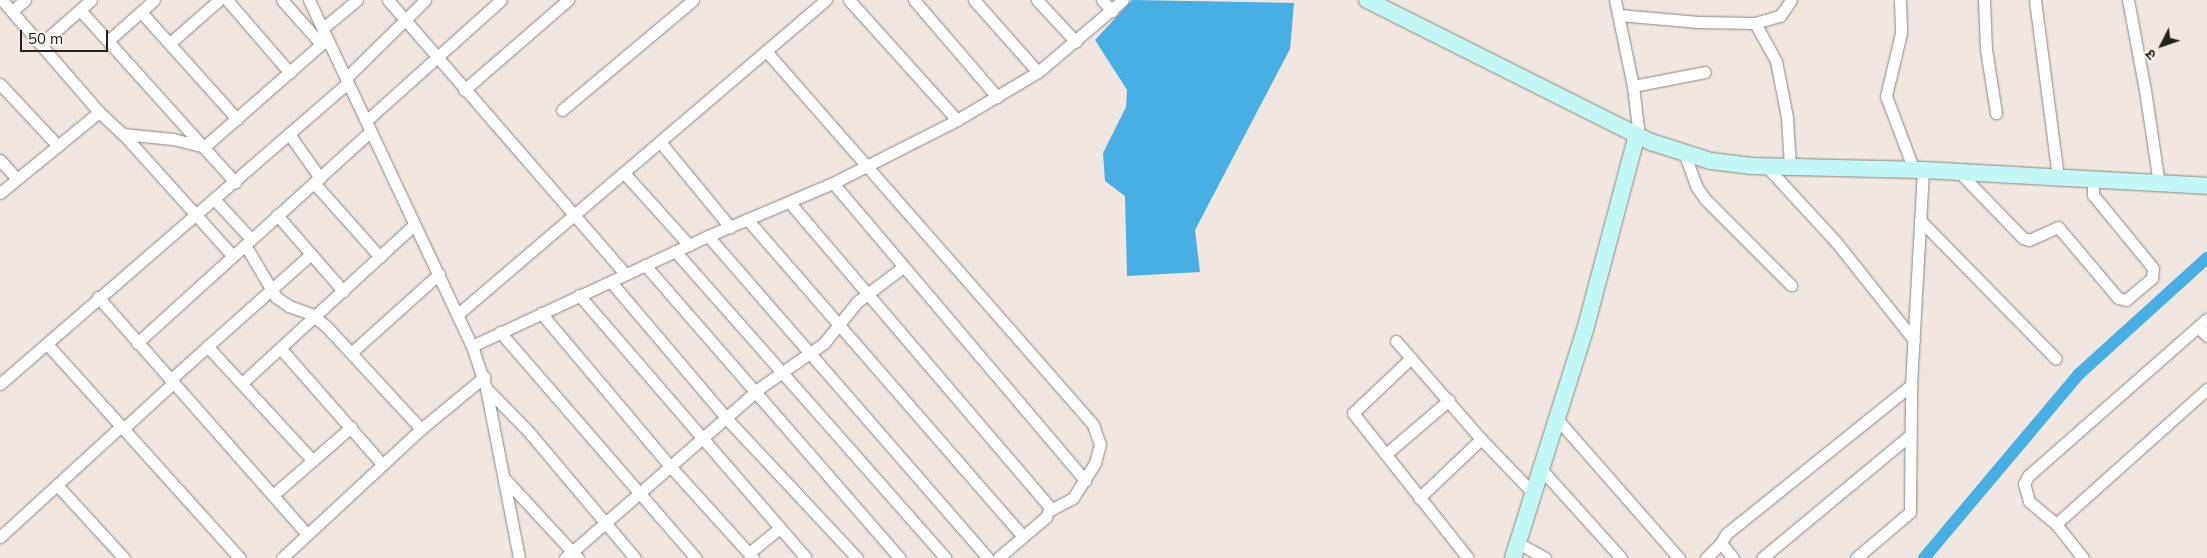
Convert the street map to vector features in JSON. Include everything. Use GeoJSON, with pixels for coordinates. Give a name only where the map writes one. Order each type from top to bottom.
{"type":"FeatureCollection","features":[{"type":"Feature","properties":{"kind":"street"},"geometry":{"type":"LineString","coordinates":[[2,0],[42,43],[99,112],[123,134],[194,215],[233,256]]}},
{"type":"Feature","properties":{"kind":"street"},"geometry":{"type":"LineString","coordinates":[[12,11],[25,0]]}},
{"type":"Feature","properties":{"kind":"street"},"geometry":{"type":"LineString","coordinates":[[42,43],[91,0]]}},
{"type":"Feature","properties":{"kind":"street"},"geometry":{"type":"LineString","coordinates":[[109,40],[154,0]]}},
{"type":"Feature","properties":{"kind":"street"},"geometry":{"type":"LineString","coordinates":[[170,43],[219,0]]}},
{"type":"Feature","properties":{"kind":"street"},"geometry":{"type":"LineString","coordinates":[[227,0],[290,73]]}},
{"type":"Feature","properties":{"kind":"street"},"geometry":{"type":"LineString","coordinates":[[282,0],[324,37]]}},
{"type":"Feature","properties":{"kind":"street"},"geometry":{"type":"LineString","coordinates":[[309,0],[324,37],[347,81],[472,346],[485,383],[519,558]]}},
{"type":"Feature","properties":{"kind":"street"},"geometry":{"type":"LineString","coordinates":[[204,147],[290,73],[357,0]]}},
{"type":"Feature","properties":{"kind":"street"},"geometry":{"type":"LineString","coordinates":[[388,0],[625,274]]}},
{"type":"Feature","properties":{"kind":"street"},"geometry":{"type":"LineString","coordinates":[[0,384],[98,297],[289,134],[347,81],[404,18],[425,0]]}},
{"type":"Feature","properties":{"kind":"street"},"geometry":{"type":"LineString","coordinates":[[137,343],[317,180],[368,126],[501,0]]}},
{"type":"Feature","properties":{"kind":"street"},"geometry":{"type":"LineString","coordinates":[[464,90],[568,0]]}},
{"type":"Feature","properties":{"kind":"street"},"geometry":{"type":"LineString","coordinates":[[562,110],[693,0]]}},
{"type":"Feature","properties":{"kind":"street"},"geometry":{"type":"LineString","coordinates":[[458,314],[573,215],[625,174],[826,0]]}},
{"type":"Feature","properties":{"kind":"street"},"geometry":{"type":"LineString","coordinates":[[849,0],[957,120]]}},
{"type":"Feature","properties":{"kind":"street"},"geometry":{"type":"LineString","coordinates":[[914,0],[997,97]]}},
{"type":"Feature","properties":{"kind":"street"},"geometry":{"type":"LineString","coordinates":[[974,0],[1038,72]]}},
{"type":"Feature","properties":{"kind":"street"},"geometry":{"type":"LineString","coordinates":[[1038,0],[1076,42]]}},
{"type":"Feature","properties":{"kind":"street"},"geometry":{"type":"LineString","coordinates":[[1102,0],[1112,11]]}},
{"type":"Feature","properties":{"kind":"street"},"geometry":{"type":"LineString","coordinates":[[472,346],[708,236],[833,183],[957,120],[1038,72],[1076,42],[1123,0]]}},
{"type":"Feature","properties":{"kind":"street"},"geometry":{"type":"LineString","coordinates":[[1367,0],[1638,136],[1685,155],[1732,165],[2058,176],[2093,181],[2207,186]]}},
{"type":"Feature","properties":{"kind":"street"},"geometry":{"type":"LineString","coordinates":[[1545,558],[1516,551],[1558,420],[1638,136],[1633,86],[1618,5],[1698,22],[1755,23],[1780,16],[1791,0]]}},
{"type":"Feature","properties":{"kind":"street"},"geometry":{"type":"LineString","coordinates":[[1856,558],[1910,512],[1910,385],[1920,220],[1918,170],[1886,96],[1901,33],[1900,0]]}},
{"type":"Feature","properties":{"kind":"street"},"geometry":{"type":"LineString","coordinates":[[1984,0],[1986,48],[1996,113]]}},
{"type":"Feature","properties":{"kind":"street"},"geometry":{"type":"LineString","coordinates":[[2035,0],[2058,176]]}},
{"type":"Feature","properties":{"kind":"street"},"geometry":{"type":"LineString","coordinates":[[2128,0],[2145,90],[2158,184]]}},
{"type":"Feature","properties":{"kind":"street"},"geometry":{"type":"LineString","coordinates":[[80,10],[235,182]]}},
{"type":"Feature","properties":{"kind":"street"},"geometry":{"type":"LineString","coordinates":[[141,12],[237,119]]}},
{"type":"Feature","properties":{"kind":"street"},"geometry":{"type":"LineString","coordinates":[[1755,23],[1776,61],[1787,117],[1790,166]]}},
{"type":"Feature","properties":{"kind":"street"},"geometry":{"type":"LineString","coordinates":[[766,51],[869,166],[1092,425],[1100,444],[1099,454],[1073,498],[1050,510],[998,558]]}},
{"type":"Feature","properties":{"kind":"street"},"geometry":{"type":"LineString","coordinates":[[1633,86],[1663,78],[1705,72]]}},
{"type":"Feature","properties":{"kind":"street"},"geometry":{"type":"LineString","coordinates":[[0,84],[58,146]]}},
{"type":"Feature","properties":{"kind":"street"},"geometry":{"type":"LineString","coordinates":[[0,193],[99,112]]}},
{"type":"Feature","properties":{"kind":"street"},"geometry":{"type":"LineString","coordinates":[[123,134],[173,139],[204,147]]}},
{"type":"Feature","properties":{"kind":"street"},"geometry":{"type":"LineString","coordinates":[[289,134],[317,180],[380,257]]}},
{"type":"Feature","properties":{"kind":"street"},"geometry":{"type":"LineString","coordinates":[[661,143],[730,227]]}},
{"type":"Feature","properties":{"kind":"street"},"geometry":{"type":"LineString","coordinates":[[1685,155],[1696,186],[1705,199],[1791,285]]}},
{"type":"Feature","properties":{"kind":"street"},"geometry":{"type":"LineString","coordinates":[[0,160],[16,178]]}},
{"type":"Feature","properties":{"kind":"street"},"geometry":{"type":"LineString","coordinates":[[1767,167],[1840,248],[1914,340]]}},
{"type":"Feature","properties":{"kind":"street"},"geometry":{"type":"LineString","coordinates":[[1959,172],[2023,238],[2029,240],[2058,227],[2118,298],[2126,300],[2152,278],[2153,268],[2093,195],[2093,181]]}},
{"type":"Feature","properties":{"kind":"street"},"geometry":{"type":"LineString","coordinates":[[625,174],[689,245]]}},
{"type":"Feature","properties":{"kind":"street"},"geometry":{"type":"LineString","coordinates":[[833,183],[1085,480]]}},
{"type":"Feature","properties":{"kind":"street"},"geometry":{"type":"LineString","coordinates":[[214,199],[248,242],[270,290],[289,306],[315,317],[352,352],[421,429]]}},
{"type":"Feature","properties":{"kind":"street"},"geometry":{"type":"LineString","coordinates":[[790,202],[1050,510]]}},
{"type":"Feature","properties":{"kind":"street"},"geometry":{"type":"LineString","coordinates":[[277,215],[343,291]]}},
{"type":"Feature","properties":{"kind":"street"},"geometry":{"type":"LineString","coordinates":[[748,219],[1024,536]]}},
{"type":"Feature","properties":{"kind":"street"},"geometry":{"type":"LineString","coordinates":[[1920,220],[2056,359]]}},
{"type":"Feature","properties":{"kind":"street"},"geometry":{"type":"LineString","coordinates":[[242,383],[414,226]]}},
{"type":"Feature","properties":{"kind":"street"},"geometry":{"type":"LineString","coordinates":[[708,236],[988,558]]}},
{"type":"Feature","properties":{"kind":"street"},"geometry":{"type":"LineString","coordinates":[[675,251],[946,558]]}},
{"type":"Feature","properties":{"kind":"street"},"geometry":{"type":"LineString","coordinates":[[0,537],[122,427],[207,346],[311,254]]}},
{"type":"Feature","properties":{"kind":"street"},"geometry":{"type":"LineString","coordinates":[[645,265],[900,558]]}},
{"type":"Feature","properties":{"kind":"street"},"geometry":{"type":"LineString","coordinates":[[505,479],[572,556],[605,523],[727,419],[755,392],[810,353],[839,325],[850,309],[903,267]]}},
{"type":"Feature","properties":{"kind":"street"},"geometry":{"type":"LineString","coordinates":[[352,352],[439,274]]}},
{"type":"Feature","properties":{"kind":"street"},"geometry":{"type":"LineString","coordinates":[[611,282],[727,419],[857,558]]}},
{"type":"Feature","properties":{"kind":"street"},"geometry":{"type":"LineString","coordinates":[[579,295],[806,558]]}},
{"type":"Feature","properties":{"kind":"street"},"geometry":{"type":"LineString","coordinates":[[98,297],[137,343],[274,494],[307,534]]}},
{"type":"Feature","properties":{"kind":"street"},"geometry":{"type":"LineString","coordinates":[[541,313],[670,466],[751,556],[780,528]]}},
{"type":"Feature","properties":{"kind":"street"},"geometry":{"type":"LineString","coordinates":[[2083,558],[2056,524],[2029,501],[2024,484],[2028,476],[2202,323],[2207,336]]}},
{"type":"Feature","properties":{"kind":"street"},"geometry":{"type":"LineString","coordinates":[[500,332],[696,558]]}},
{"type":"Feature","properties":{"kind":"street"},"geometry":{"type":"LineString","coordinates":[[1396,341],[1449,400],[1481,440],[1533,494]]}},
{"type":"Feature","properties":{"kind":"street"},"geometry":{"type":"LineString","coordinates":[[47,344],[240,558]]}},
{"type":"Feature","properties":{"kind":"street"},"geometry":{"type":"LineString","coordinates":[[207,346],[313,462]]}},
{"type":"Feature","properties":{"kind":"street"},"geometry":{"type":"LineString","coordinates":[[281,349],[383,465]]}},
{"type":"Feature","properties":{"kind":"street"},"geometry":{"type":"LineString","coordinates":[[1411,358],[1353,412],[1468,558]]}},
{"type":"Feature","properties":{"kind":"street"},"geometry":{"type":"LineString","coordinates":[[282,558],[421,429],[485,383]]}},
{"type":"Feature","properties":{"kind":"street"},"geometry":{"type":"LineString","coordinates":[[485,383],[635,558]]}},
{"type":"Feature","properties":{"kind":"street"},"geometry":{"type":"LineString","coordinates":[[1706,558],[1722,543],[1726,534],[1910,385]]}},
{"type":"Feature","properties":{"kind":"street"},"geometry":{"type":"LineString","coordinates":[[2056,524],[2207,389]]}},
{"type":"Feature","properties":{"kind":"street"},"geometry":{"type":"LineString","coordinates":[[1386,454],[1449,400]]}},
{"type":"Feature","properties":{"kind":"street"},"geometry":{"type":"LineString","coordinates":[[1558,420],[1679,558]]}},
{"type":"Feature","properties":{"kind":"street"},"geometry":{"type":"LineString","coordinates":[[274,494],[351,427]]}},
{"type":"Feature","properties":{"kind":"street"},"geometry":{"type":"LineString","coordinates":[[1762,558],[1909,436]]}},
{"type":"Feature","properties":{"kind":"street"},"geometry":{"type":"LineString","coordinates":[[1420,498],[1481,440]]}},
{"type":"Feature","properties":{"kind":"street"},"geometry":{"type":"LineString","coordinates":[[1541,469],[1621,558]]}},
{"type":"Feature","properties":{"kind":"street"},"geometry":{"type":"LineString","coordinates":[[57,485],[124,558]]}},
{"type":"Feature","properties":{"kind":"street"},"geometry":{"type":"LineString","coordinates":[[1722,543],[1733,558]]}},
{"type":"Feature","properties":{"kind":"water"},"geometry":{"type":"Polygon","coordinates":[[[1132,0],[1294,3],[1290,49],[1195,230],[1200,272],[1127,276],[1125,196],[1105,181],[1103,153],[1126,107],[1127,90],[1095,40],[1132,0]]]}},
{"type":"Feature","properties":{"kind":"waterway"},"geometry":{"type":"LineString","coordinates":[[1924,558],[2079,374],[2207,258]]}}]}
